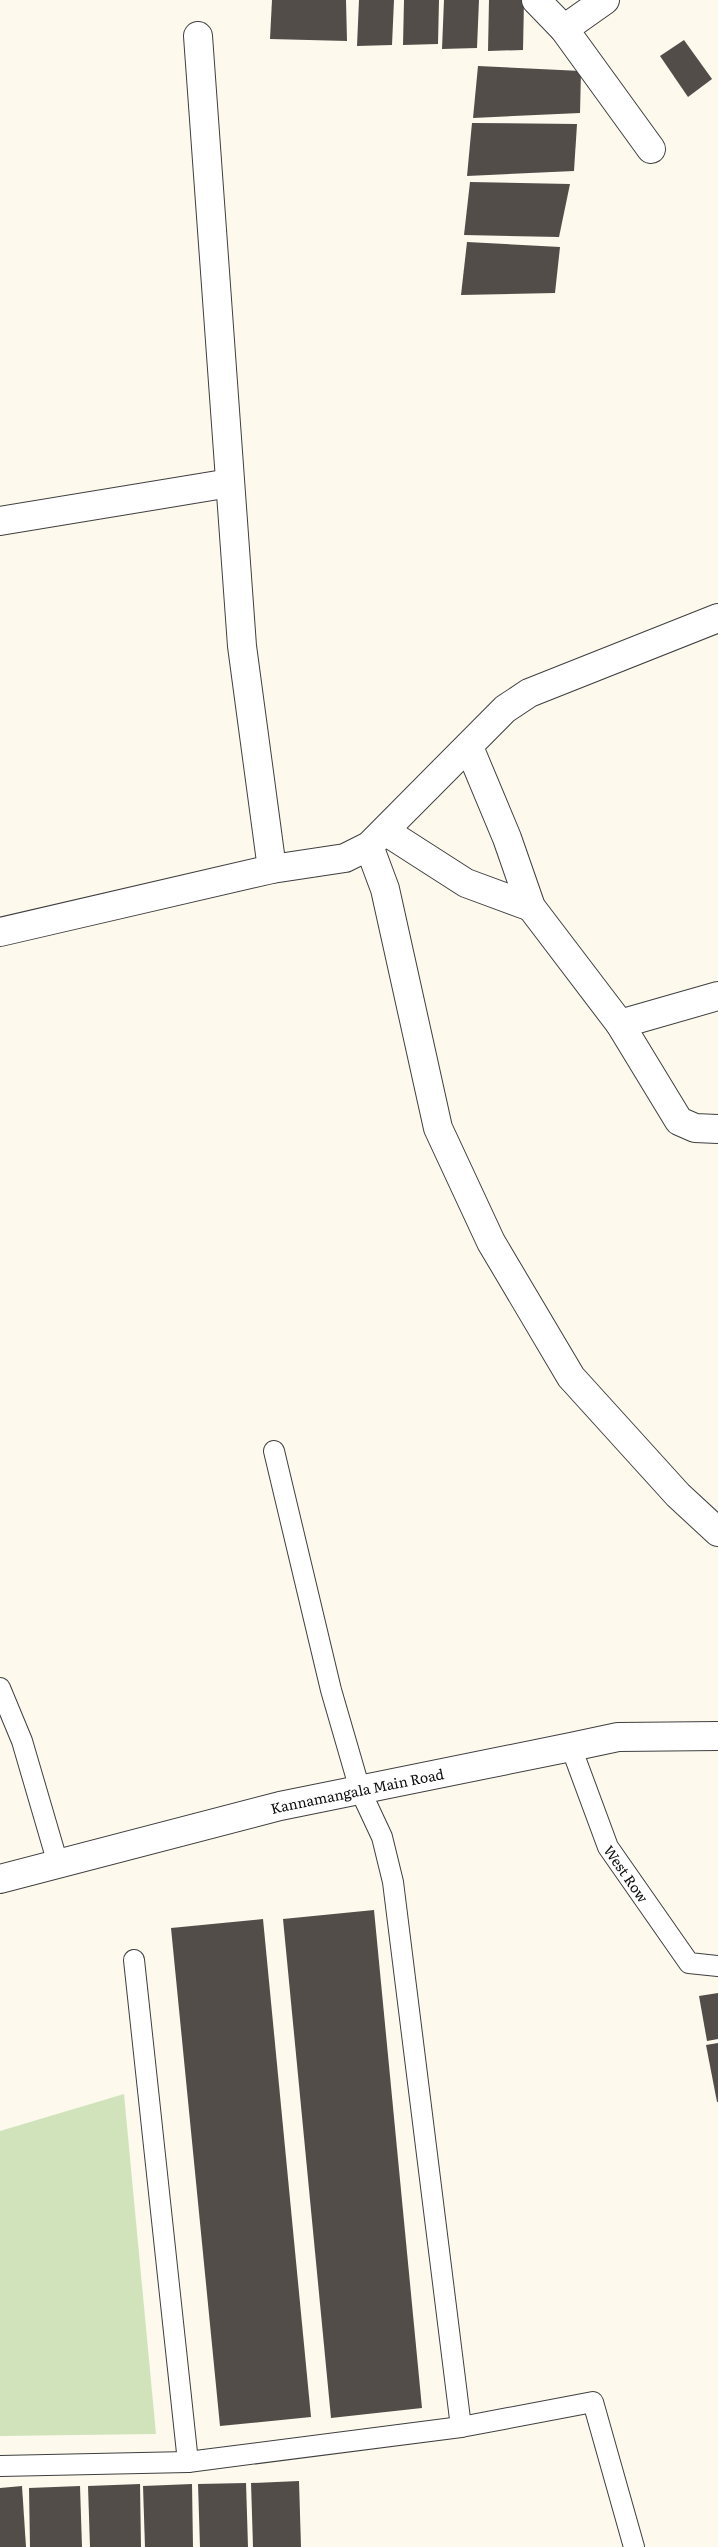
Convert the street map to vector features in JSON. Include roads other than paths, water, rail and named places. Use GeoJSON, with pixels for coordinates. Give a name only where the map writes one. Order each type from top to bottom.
{"type":"FeatureCollection","features":[{"type":"Feature","properties":{"kind":"street"},"geometry":{"type":"LineString","coordinates":[[536,0],[564,29],[651,149]]}},
{"type":"Feature","properties":{"kind":"street"},"geometry":{"type":"LineString","coordinates":[[564,29],[605,0]]}},
{"type":"Feature","properties":{"kind":"street"},"geometry":{"type":"LineString","coordinates":[[198,36],[242,646],[272,869]]}},
{"type":"Feature","properties":{"kind":"street"},"geometry":{"type":"LineString","coordinates":[[0,521],[230,483]]}},
{"type":"Feature","properties":{"kind":"street"},"geometry":{"type":"LineString","coordinates":[[0,932],[272,869],[345,858],[377,838],[470,747],[505,709],[529,693],[718,618]]}},
{"type":"Feature","properties":{"kind":"street"},"geometry":{"type":"LineString","coordinates":[[470,747],[507,838],[531,907],[620,1024],[679,1121],[695,1128],[718,1129]]}},
{"type":"Feature","properties":{"kind":"street"},"geometry":{"type":"LineString","coordinates":[[377,838],[466,884],[531,907]]}},
{"type":"Feature","properties":{"kind":"street"},"geometry":{"type":"LineString","coordinates":[[377,838],[385,889],[438,1128],[491,1242],[571,1377],[678,1495],[718,1532]]}},
{"type":"Feature","properties":{"kind":"street"},"geometry":{"type":"LineString","coordinates":[[620,1024],[718,996]]}},
{"type":"Feature","properties":{"kind":"street","name":"Kannamangala Main Road"},"geometry":{"type":"LineString","coordinates":[[0,1880],[280,1806],[571,1746],[618,1737],[718,1736]]}},
{"type":"Feature","properties":{"kind":"lane"},"geometry":{"type":"LineString","coordinates":[[274,1451],[331,1690],[360,1790],[382,1837],[393,1882],[461,2427]]}},
{"type":"Feature","properties":{"kind":"lane"},"geometry":{"type":"LineString","coordinates":[[0,1688],[22,1740],[58,1864]]}},
{"type":"Feature","properties":{"kind":"lane","name":"West Row"},"geometry":{"type":"LineString","coordinates":[[571,1746],[608,1847],[689,1963],[718,1966]]}},
{"type":"Feature","properties":{"kind":"lane"},"geometry":{"type":"LineString","coordinates":[[134,1960],[188,2462]]}},
{"type":"Feature","properties":{"kind":"lane"},"geometry":{"type":"LineString","coordinates":[[0,2466],[188,2462],[461,2427],[593,2402],[634,2547]]}}]}
